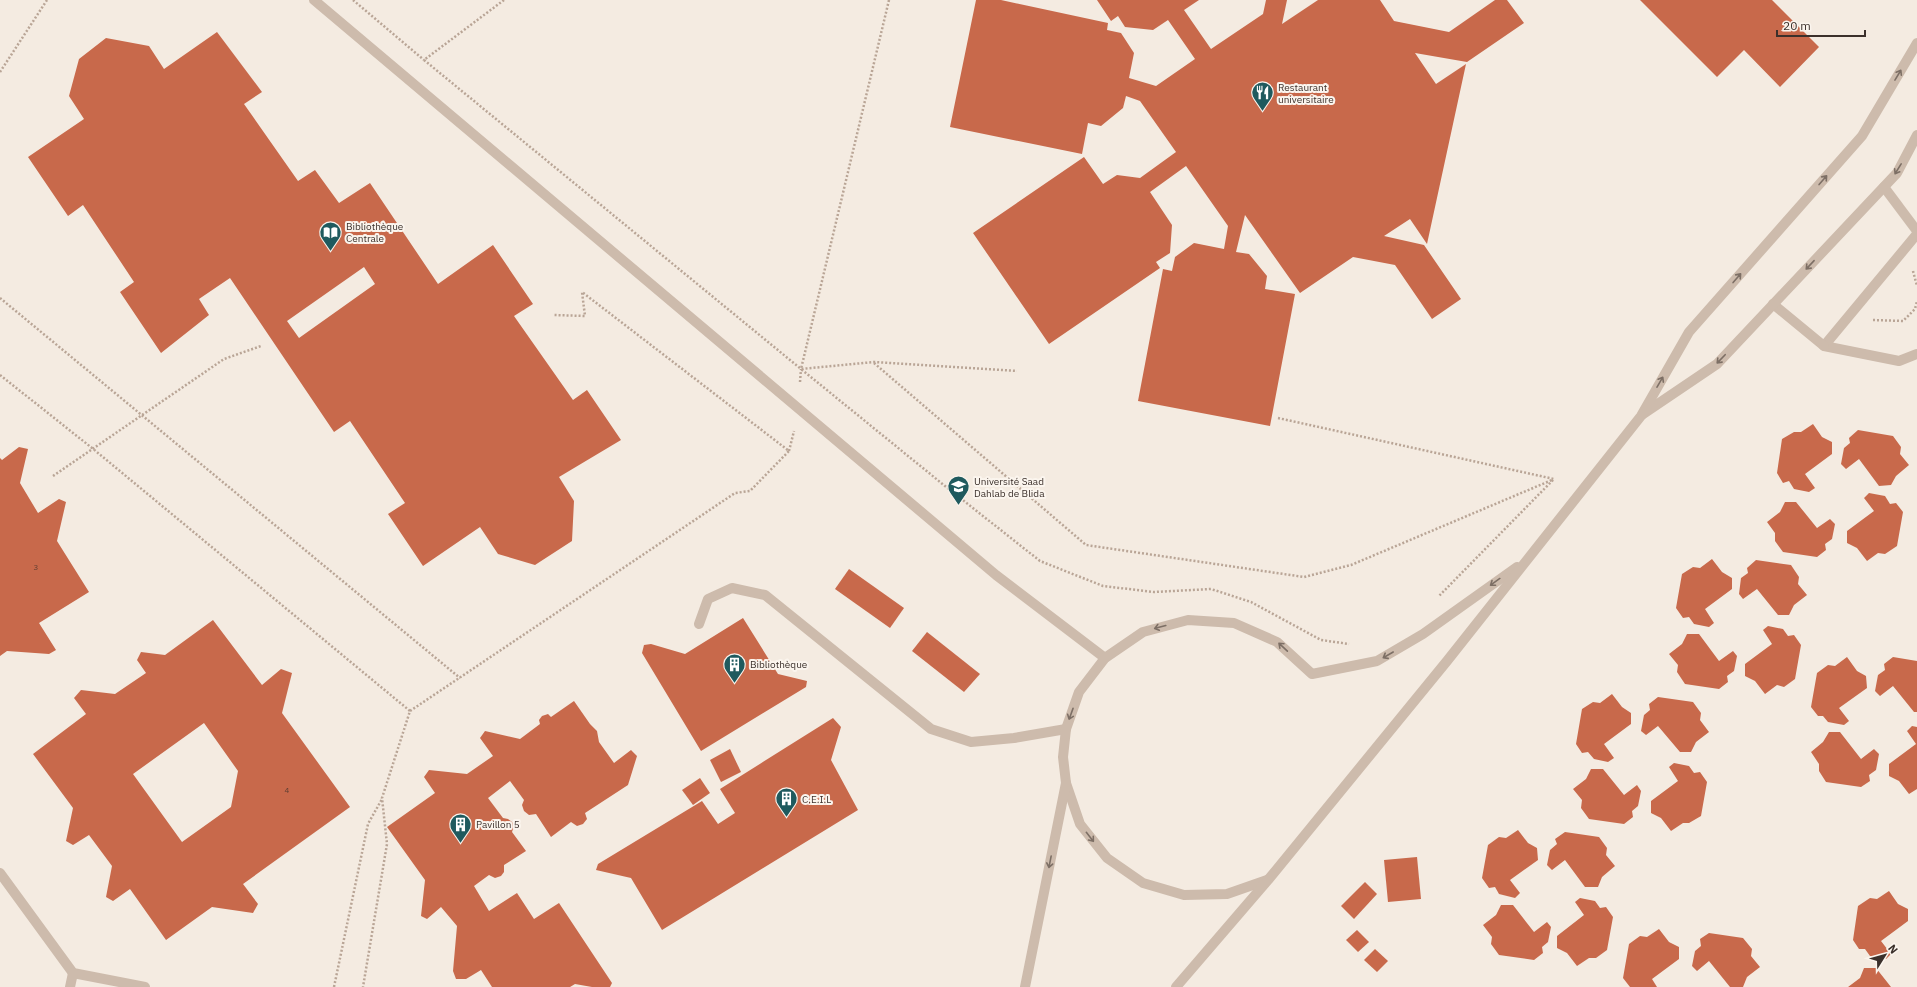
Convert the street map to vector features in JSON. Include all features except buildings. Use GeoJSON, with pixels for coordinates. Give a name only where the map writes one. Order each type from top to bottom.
{"type":"FeatureCollection","features":[{"type":"Feature","properties":{"kind":"lane"},"geometry":{"type":"LineString","coordinates":[[314,0],[996,575],[1104,658]]}},
{"type":"Feature","properties":{"kind":"lane"},"geometry":{"type":"LineString","coordinates":[[1176,987],[1268,880],[1447,661],[1641,416],[1688,332],[1862,136],[1917,43]]}},
{"type":"Feature","properties":{"kind":"lane"},"geometry":{"type":"LineString","coordinates":[[1641,416],[1717,364],[1897,173],[1917,135]]}},
{"type":"Feature","properties":{"kind":"lane"},"geometry":{"type":"LineString","coordinates":[[1884,187],[1917,231]]}},
{"type":"Feature","properties":{"kind":"lane"},"geometry":{"type":"LineString","coordinates":[[1824,346],[1917,234]]}},
{"type":"Feature","properties":{"kind":"lane"},"geometry":{"type":"LineString","coordinates":[[1773,304],[1824,346],[1899,362],[1917,354]]}},
{"type":"Feature","properties":{"kind":"lane"},"geometry":{"type":"LineString","coordinates":[[1268,880],[1227,894],[1184,895],[1143,883],[1107,858],[1080,824],[1066,783],[1063,757],[1066,729],[1079,692],[1104,658],[1143,632],[1188,620],[1234,623],[1277,642],[1312,674],[1377,661],[1423,634],[1527,560]]}},
{"type":"Feature","properties":{"kind":"lane"},"geometry":{"type":"LineString","coordinates":[[698,624],[708,599],[732,588],[765,595],[931,729],[971,742],[1014,738],[1066,729]]}},
{"type":"Feature","properties":{"kind":"lane"},"geometry":{"type":"LineString","coordinates":[[1025,987],[1066,783]]}},
{"type":"Feature","properties":{"kind":"lane"},"geometry":{"type":"LineString","coordinates":[[0,873],[73,973],[145,987]]}},
{"type":"Feature","properties":{"kind":"lane"},"geometry":{"type":"LineString","coordinates":[[70,987],[73,973]]}},
{"type":"Feature","properties":{"kind":"path"},"geometry":{"type":"LineString","coordinates":[[0,72],[47,0]]}},
{"type":"Feature","properties":{"kind":"path"},"geometry":{"type":"LineString","coordinates":[[353,0],[424,60],[944,486],[1040,561],[1103,586],[1154,592],[1211,589],[1251,602],[1321,640],[1352,645]]}},
{"type":"Feature","properties":{"kind":"path"},"geometry":{"type":"LineString","coordinates":[[424,60],[504,0]]}},
{"type":"Feature","properties":{"kind":"path"},"geometry":{"type":"LineString","coordinates":[[802,369],[889,0]]}},
{"type":"Feature","properties":{"kind":"path"},"geometry":{"type":"LineString","coordinates":[[334,987],[368,824],[382,798],[410,711],[735,493],[750,491],[789,451],[582,292],[585,316],[554,315]]}},
{"type":"Feature","properties":{"kind":"path"},"geometry":{"type":"LineString","coordinates":[[0,298],[460,678]]}},
{"type":"Feature","properties":{"kind":"path"},"geometry":{"type":"LineString","coordinates":[[1867,320],[1886,322],[1904,321],[1916,309],[1917,301]]}},
{"type":"Feature","properties":{"kind":"path"},"geometry":{"type":"LineString","coordinates":[[53,476],[224,359],[261,346]]}},
{"type":"Feature","properties":{"kind":"path"},"geometry":{"type":"LineString","coordinates":[[802,369],[874,362],[1017,371]]}},
{"type":"Feature","properties":{"kind":"path"},"geometry":{"type":"LineString","coordinates":[[874,362],[1086,545],[1304,577],[1350,565],[1554,478]]}},
{"type":"Feature","properties":{"kind":"path"},"geometry":{"type":"LineString","coordinates":[[0,375],[92,448],[410,711]]}},
{"type":"Feature","properties":{"kind":"path"},"geometry":{"type":"LineString","coordinates":[[1278,418],[1554,478]]}},
{"type":"Feature","properties":{"kind":"path"},"geometry":{"type":"LineString","coordinates":[[1435,599],[1554,478]]}},
{"type":"Feature","properties":{"kind":"path"},"geometry":{"type":"LineString","coordinates":[[363,987],[387,844],[382,798]]}},
{"type":"Feature","properties":{"kind":"place","name":"Restaurant universitaire"},"geometry":{"type":"Point","coordinates":[1263,112]}},
{"type":"Feature","properties":{"kind":"place","name":"Bibliothèque Centrale"},"geometry":{"type":"Point","coordinates":[330,252]}},
{"type":"Feature","properties":{"kind":"place","name":"Université Saad Dahlab de Blida"},"geometry":{"type":"Point","coordinates":[958,506]}},
{"type":"Feature","properties":{"kind":"place","name":"Bibliothèque"},"geometry":{"type":"Point","coordinates":[734,684]}},
{"type":"Feature","properties":{"kind":"place","name":"C.E.I.L"},"geometry":{"type":"Point","coordinates":[786,818]}},
{"type":"Feature","properties":{"kind":"place","name":"Pavillon 5"},"geometry":{"type":"Point","coordinates":[460,844]}}]}
